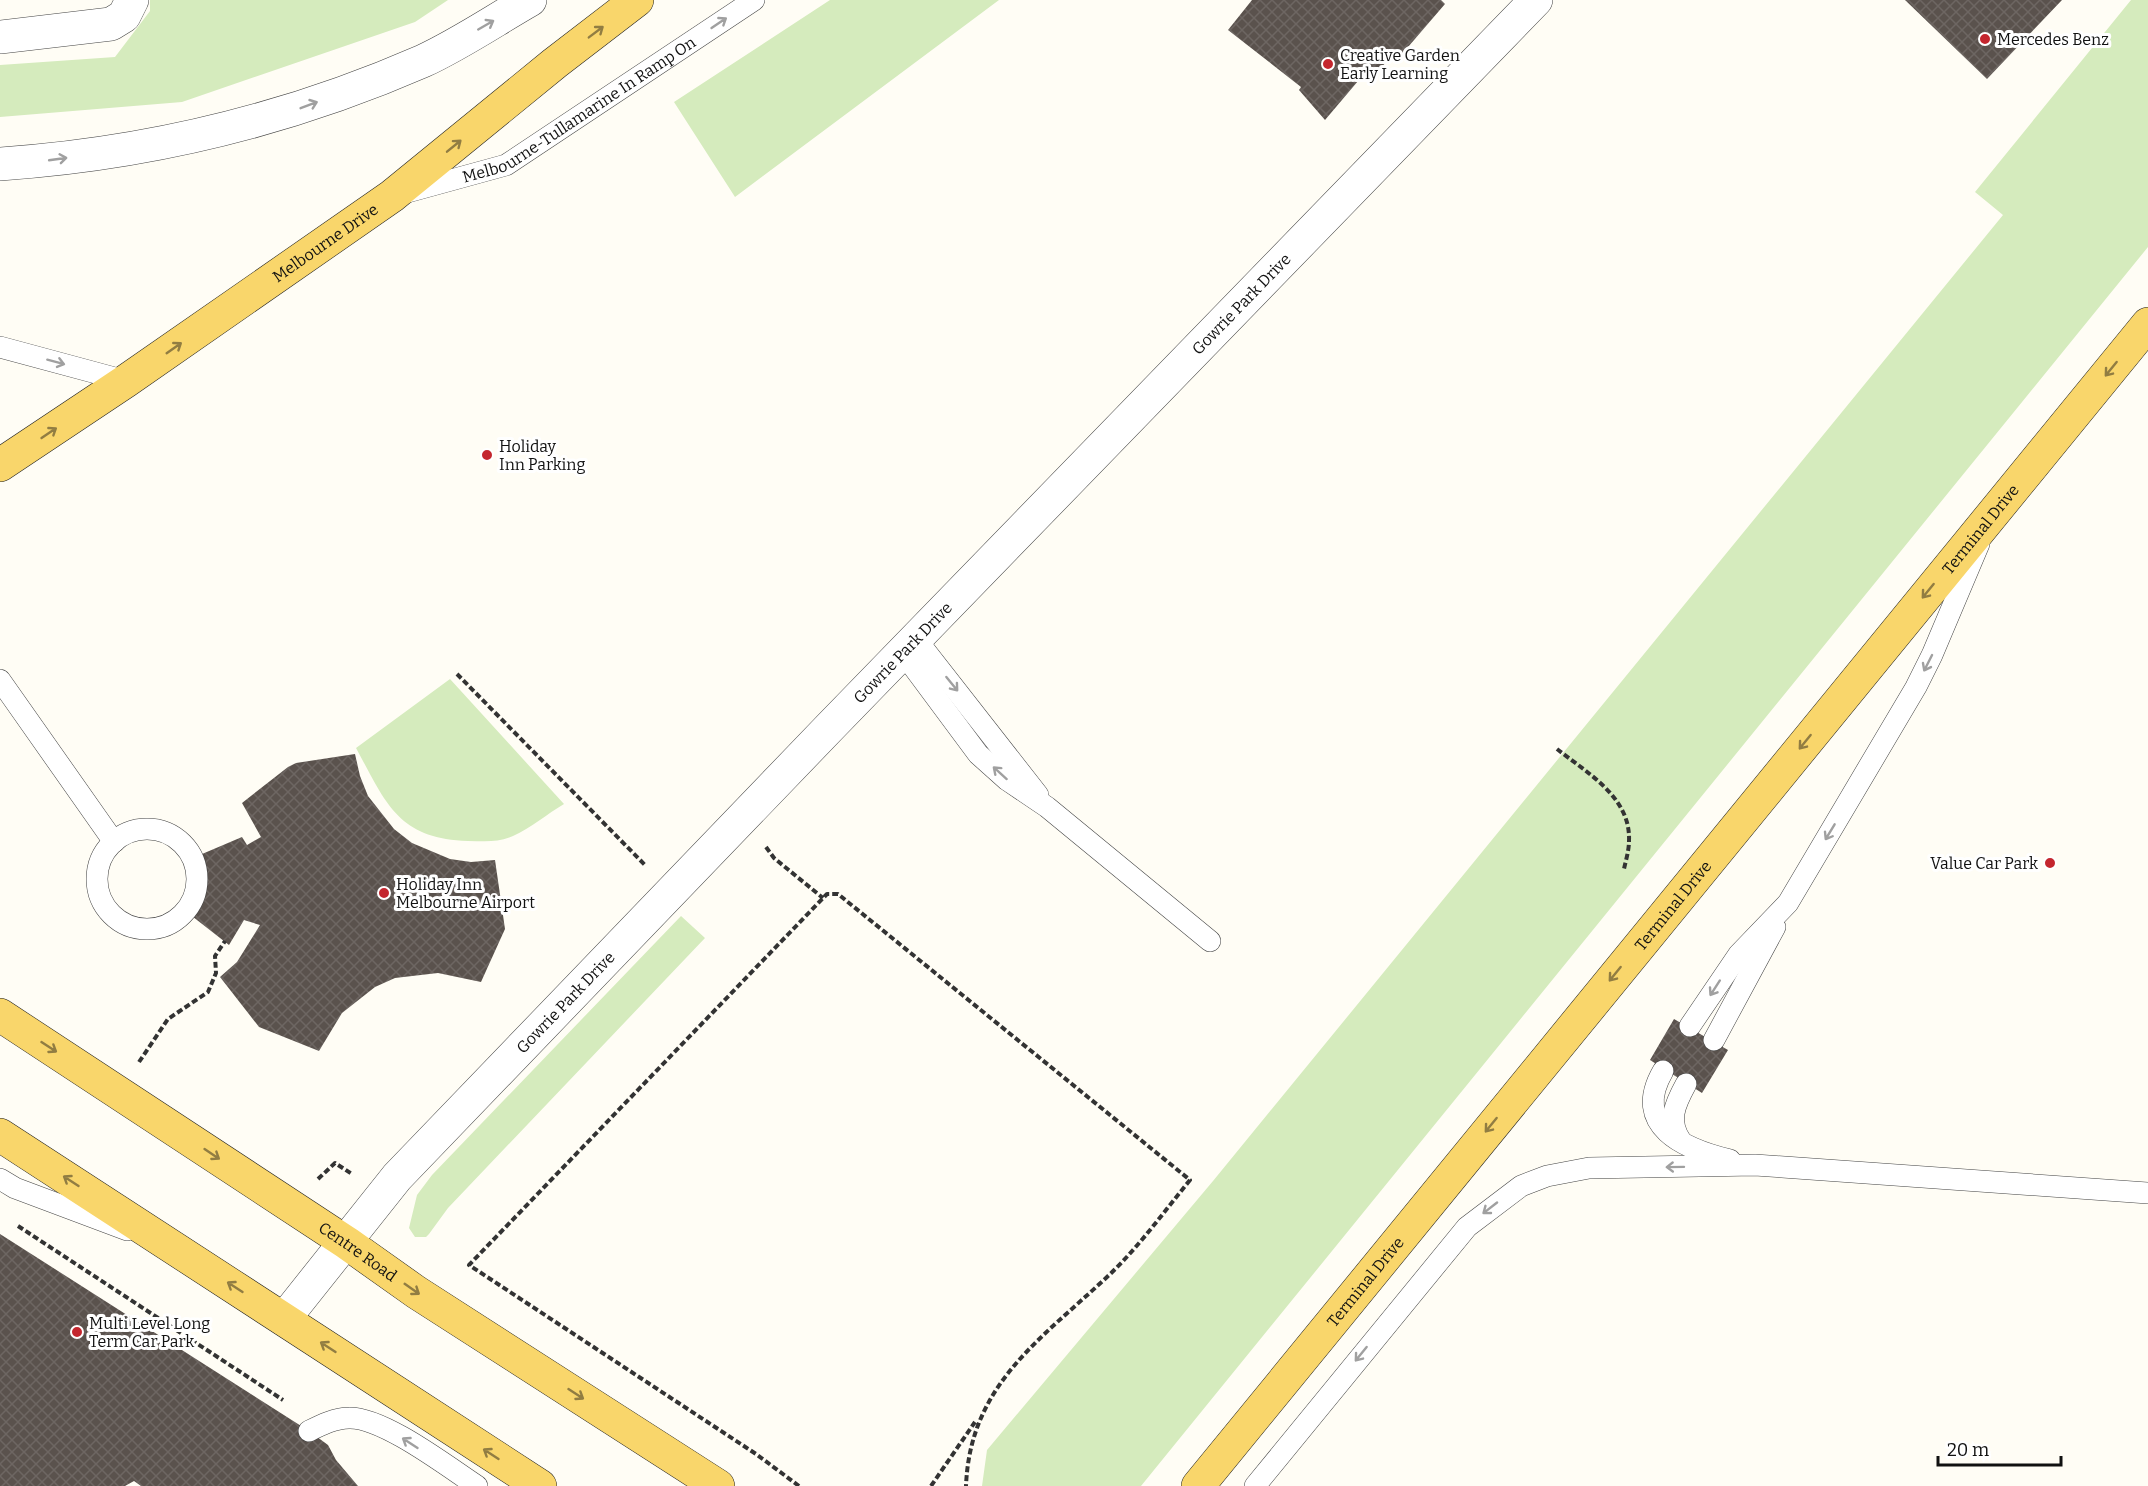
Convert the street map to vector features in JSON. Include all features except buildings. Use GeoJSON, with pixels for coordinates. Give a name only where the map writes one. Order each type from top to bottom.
{"type":"FeatureCollection","features":[{"type":"Feature","properties":{"kind":"main road","name":"Melbourne Drive"},"geometry":{"type":"LineString","coordinates":[[0,465],[126,381],[392,196],[555,63],[637,0]]}},
{"type":"Feature","properties":{"kind":"main road","name":"Terminal Drive"},"geometry":{"type":"LineString","coordinates":[[1198,1486],[2148,324]]}},
{"type":"Feature","properties":{"kind":"main road","name":"Centre Road"},"geometry":{"type":"LineString","coordinates":[[0,1015],[347,1242],[416,1292],[718,1486]]}},
{"type":"Feature","properties":{"kind":"main road"},"geometry":{"type":"LineString","coordinates":[[0,1135],[540,1486]]}},
{"type":"Feature","properties":{"kind":"street"},"geometry":{"type":"LineString","coordinates":[[0,37],[111,24],[124,16],[132,0]]}},
{"type":"Feature","properties":{"kind":"street"},"geometry":{"type":"LineString","coordinates":[[0,164],[45,161],[169,144],[294,110],[424,60],[530,0]]}},
{"type":"Feature","properties":{"kind":"street","name":"Gowrie Park Drive"},"geometry":{"type":"LineString","coordinates":[[284,1318],[397,1178],[1536,0]]}},
{"type":"Feature","properties":{"kind":"lane","name":"Melbourne-Tullamarine In Ramp On"},"geometry":{"type":"LineString","coordinates":[[392,196],[506,165],[754,0]]}},
{"type":"Feature","properties":{"kind":"lane"},"geometry":{"type":"LineString","coordinates":[[0,346],[126,381]]}},
{"type":"Feature","properties":{"kind":"lane"},"geometry":{"type":"LineString","coordinates":[[1714,1040],[1788,903],[1916,687],[1932,655],[1992,513]]}},
{"type":"Feature","properties":{"kind":"lane"},"geometry":{"type":"LineString","coordinates":[[909,646],[978,754],[1007,780],[1047,807],[1210,940]]}},
{"type":"Feature","properties":{"kind":"lane"},"geometry":{"type":"LineString","coordinates":[[0,680],[114,842]]}},
{"type":"Feature","properties":{"kind":"lane"},"geometry":{"type":"LineString","coordinates":[[151,829],[178,840],[189,852],[196,867],[195,891],[184,914],[156,929],[131,926],[110,914],[102,901],[97,885],[98,869],[104,854],[114,842],[138,830],[151,829]]}},
{"type":"Feature","properties":{"kind":"lane"},"geometry":{"type":"LineString","coordinates":[[1690,1026],[1739,954],[1788,903]]}},
{"type":"Feature","properties":{"kind":"lane"},"geometry":{"type":"LineString","coordinates":[[1663,1071],[1653,1092],[1654,1112],[1663,1127],[1681,1142],[1711,1155],[1755,1165]]}},
{"type":"Feature","properties":{"kind":"lane"},"geometry":{"type":"LineString","coordinates":[[1681,1142],[1673,1128],[1672,1117],[1686,1084]]}},
{"type":"Feature","properties":{"kind":"lane"},"geometry":{"type":"LineString","coordinates":[[1255,1486],[1435,1263],[1467,1227],[1506,1195],[1547,1176],[1589,1168],[1755,1165],[2148,1193]]}},
{"type":"Feature","properties":{"kind":"lane"},"geometry":{"type":"LineString","coordinates":[[0,1179],[15,1188],[172,1246]]}},
{"type":"Feature","properties":{"kind":"lane"},"geometry":{"type":"LineString","coordinates":[[309,1431],[336,1420],[364,1419],[399,1436],[477,1486]]}},
{"type":"Feature","properties":{"kind":"path"},"geometry":{"type":"LineString","coordinates":[[457,674],[653,873]]}},
{"type":"Feature","properties":{"kind":"path"},"geometry":{"type":"LineString","coordinates":[[1557,749],[1608,790],[1624,810],[1629,840],[1624,869]]}},
{"type":"Feature","properties":{"kind":"path"},"geometry":{"type":"LineString","coordinates":[[741,820],[760,839],[774,858],[823,898]]}},
{"type":"Feature","properties":{"kind":"path"},"geometry":{"type":"LineString","coordinates":[[799,1486],[737,1441],[469,1265],[827,894],[838,894],[1190,1180],[1125,1259],[1027,1349],[931,1486]]}},
{"type":"Feature","properties":{"kind":"path"},"geometry":{"type":"LineString","coordinates":[[135,1068],[168,1019],[208,992],[216,973],[215,956],[225,941]]}},
{"type":"Feature","properties":{"kind":"path"},"geometry":{"type":"LineString","coordinates":[[10,1221],[283,1400]]}},
{"type":"Feature","properties":{"kind":"path"},"geometry":{"type":"LineString","coordinates":[[966,1486],[971,1446],[981,1413]]}},
{"type":"Feature","properties":{"kind":"green space"},"geometry":{"type":"Polygon","coordinates":[[[150,0],[448,0],[415,22],[182,102],[0,117],[0,65],[115,57],[150,11],[150,0]]]}},
{"type":"Feature","properties":{"kind":"green space"},"geometry":{"type":"Polygon","coordinates":[[[830,0],[999,0],[735,197],[674,102],[830,0]]]}},
{"type":"Feature","properties":{"kind":"green space"},"geometry":{"type":"Polygon","coordinates":[[[2131,0],[2148,0],[2148,247],[1141,1486],[982,1486],[987,1450],[1213,1181],[2003,215],[1975,192],[2131,0]]]}},
{"type":"Feature","properties":{"kind":"green space"},"geometry":{"type":"Polygon","coordinates":[[[450,679],[564,804],[520,833],[496,841],[444,839],[425,833],[410,825],[397,814],[376,785],[356,748],[450,679]]]}},
{"type":"Feature","properties":{"kind":"green space"},"geometry":{"type":"Polygon","coordinates":[[[681,916],[705,938],[448,1208],[429,1234],[426,1237],[415,1237],[409,1228],[417,1195],[432,1175],[681,916]]]}},
{"type":"Feature","properties":{"kind":"place","name":"Mercedes Benz"},"geometry":{"type":"Point","coordinates":[1985,39]}},
{"type":"Feature","properties":{"kind":"place","name":"Creative Garden Early Learning"},"geometry":{"type":"Point","coordinates":[1328,64]}},
{"type":"Feature","properties":{"kind":"place","name":"Holiday Inn Parking"},"geometry":{"type":"Point","coordinates":[487,455]}},
{"type":"Feature","properties":{"kind":"place","name":"Value Car Park"},"geometry":{"type":"Point","coordinates":[2050,863]}},
{"type":"Feature","properties":{"kind":"place","name":"Holiday Inn Melbourne Airport"},"geometry":{"type":"Point","coordinates":[384,893]}},
{"type":"Feature","properties":{"kind":"place","name":"Multi Level Long Term Car Park"},"geometry":{"type":"Point","coordinates":[77,1332]}}]}
